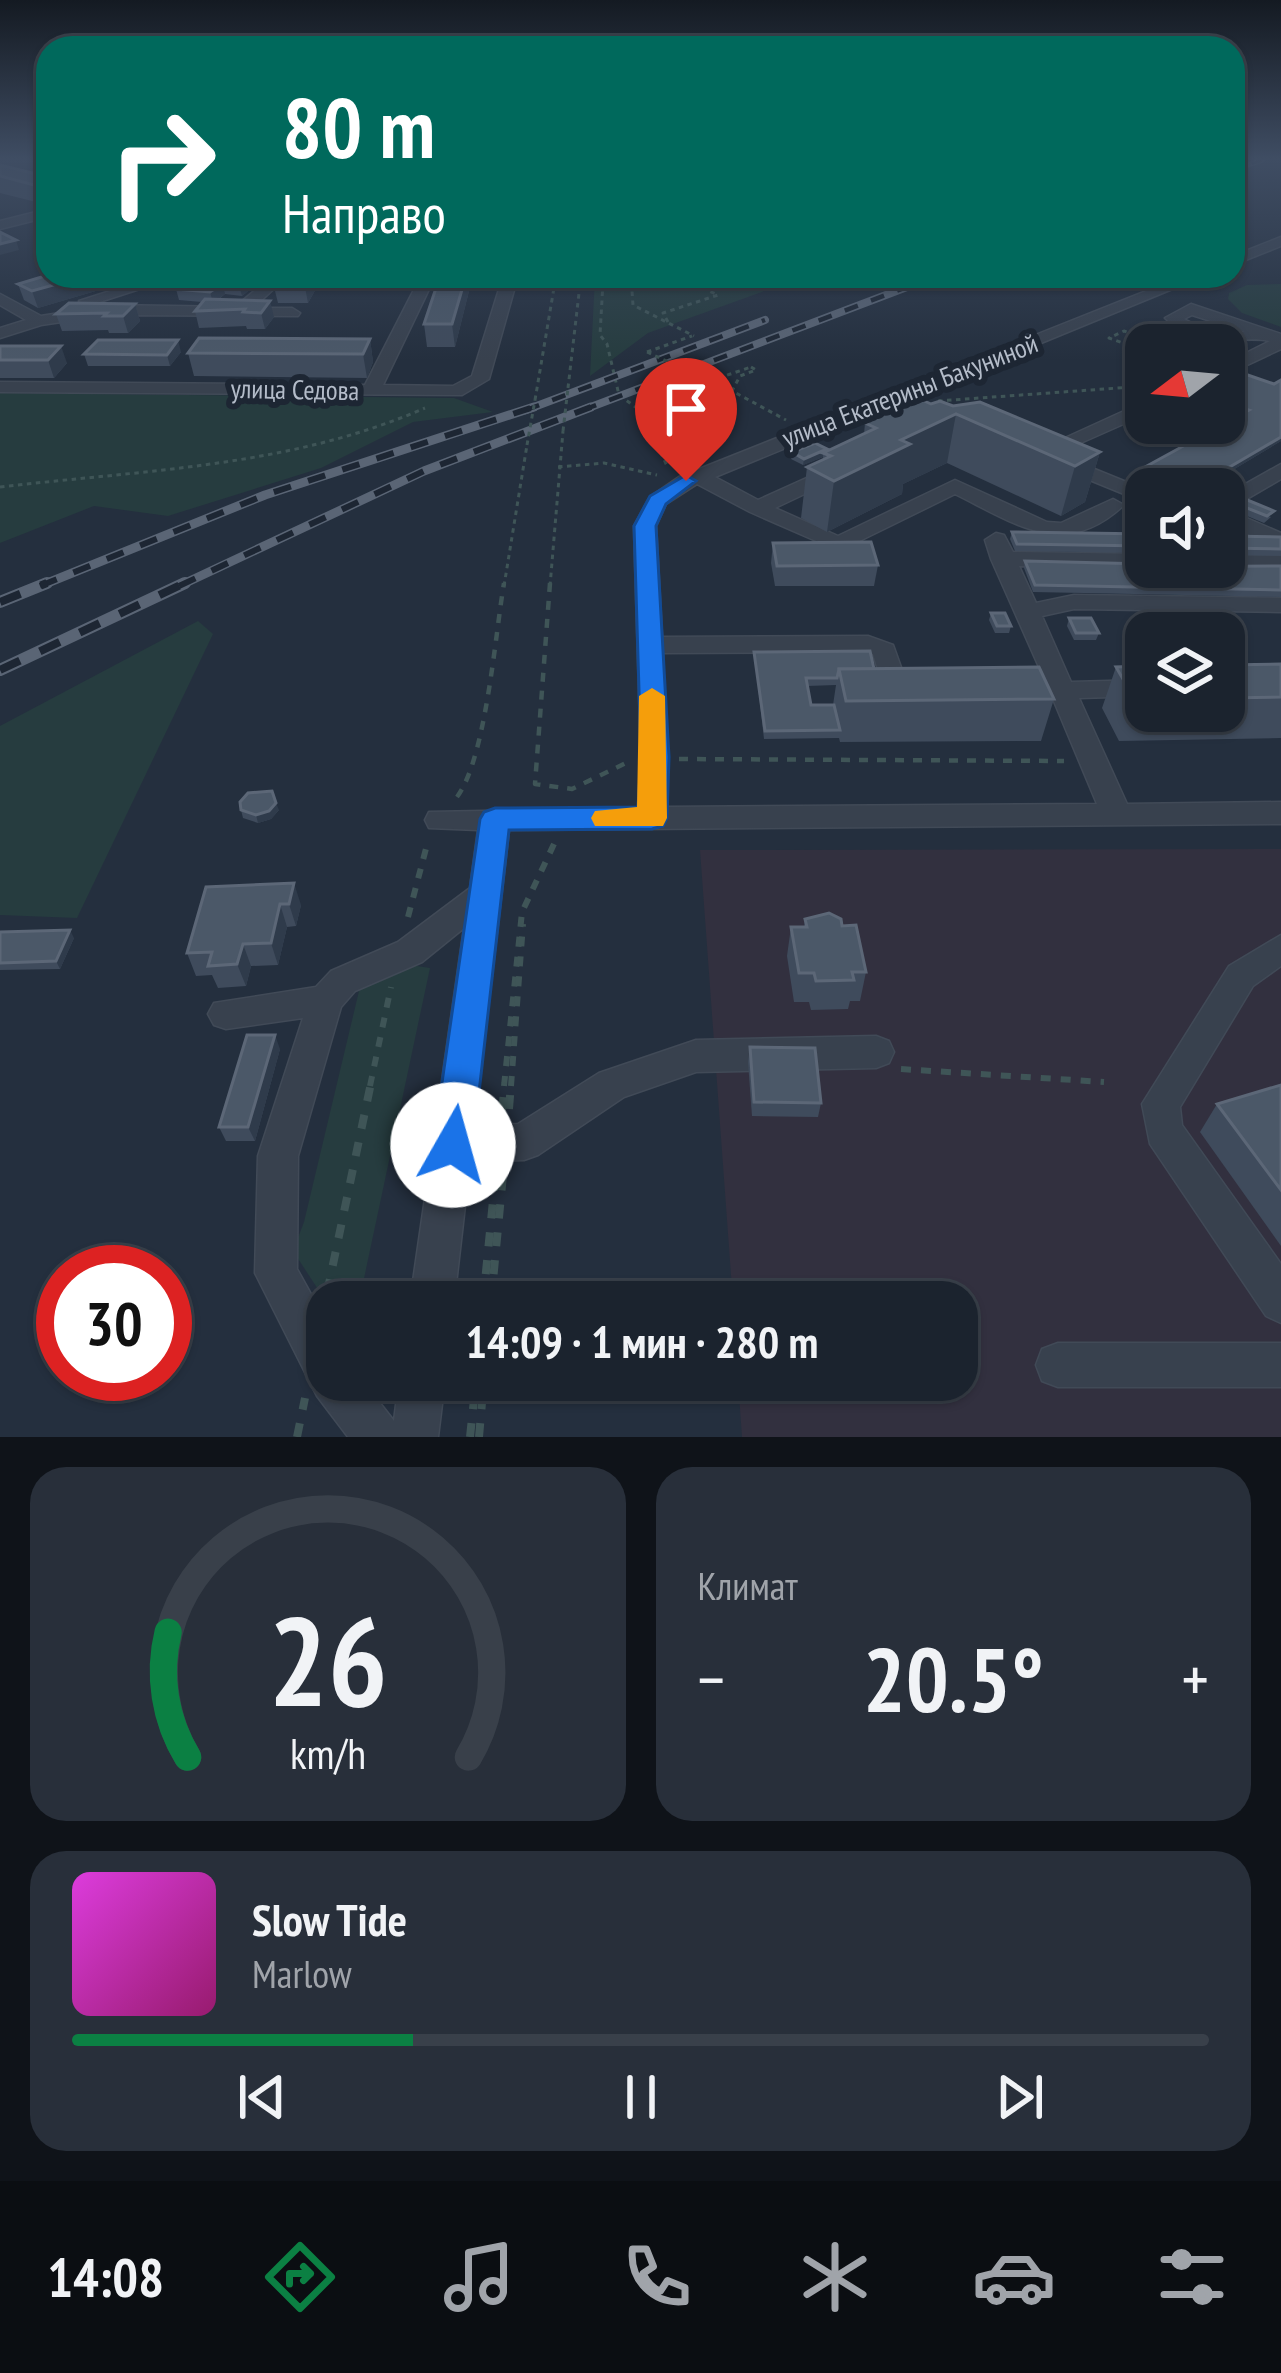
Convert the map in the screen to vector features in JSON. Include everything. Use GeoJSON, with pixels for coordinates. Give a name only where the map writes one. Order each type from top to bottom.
{"type":"FeatureCollection","features":[{"type":"Feature","properties":{"kind":"street"},"geometry":{"type":"LineString","coordinates":[[1245,257],[1281,241]]}},
{"type":"Feature","properties":{"kind":"street"},"geometry":{"type":"LineString","coordinates":[[1252,254],[1281,262]]}},
{"type":"Feature","properties":{"kind":"street"},"geometry":{"type":"LineString","coordinates":[[40,321],[132,288]]}},
{"type":"Feature","properties":{"kind":"street"},"geometry":{"type":"LineString","coordinates":[[239,312],[266,288]]}},
{"type":"Feature","properties":{"kind":"street"},"geometry":{"type":"LineString","coordinates":[[371,391],[422,288]]}},
{"type":"Feature","properties":{"kind":"street"},"geometry":{"type":"LineString","coordinates":[[456,391],[480,379],[507,288]]}},
{"type":"Feature","properties":{"kind":"street","name":"улица Екатерины Бакуниной"},"geometry":{"type":"LineString","coordinates":[[652,818],[655,757],[646,521],[662,496],[807,430],[1167,288]]}},
{"type":"Feature","properties":{"kind":"street"},"geometry":{"type":"LineString","coordinates":[[1150,295],[1281,340]]}},
{"type":"Feature","properties":{"kind":"street"},"geometry":{"type":"LineString","coordinates":[[0,299],[40,321]]}},
{"type":"Feature","properties":{"kind":"street"},"geometry":{"type":"LineString","coordinates":[[0,333],[87,311],[292,314]]}},
{"type":"Feature","properties":{"kind":"street"},"geometry":{"type":"LineString","coordinates":[[1245,360],[1281,340]]}},
{"type":"Feature","properties":{"kind":"street","name":"улица Седова"},"geometry":{"type":"LineString","coordinates":[[0,387],[456,391]]}},
{"type":"Feature","properties":{"kind":"street"},"geometry":{"type":"LineString","coordinates":[[902,391],[926,402]]}},
{"type":"Feature","properties":{"kind":"street"},"geometry":{"type":"LineString","coordinates":[[847,414],[876,429]]}},
{"type":"Feature","properties":{"kind":"street"},"geometry":{"type":"LineString","coordinates":[[1032,455],[1125,416]]}},
{"type":"Feature","properties":{"kind":"street"},"geometry":{"type":"LineString","coordinates":[[757,508],[830,475],[838,464],[856,455]]}},
{"type":"Feature","properties":{"kind":"street"},"geometry":{"type":"LineString","coordinates":[[1032,455],[1125,489]]}},
{"type":"Feature","properties":{"kind":"street"},"geometry":{"type":"LineString","coordinates":[[698,476],[839,544],[955,486],[1042,528],[1064,530],[1113,505],[1032,455]]}},
{"type":"Feature","properties":{"kind":"street"},"geometry":{"type":"LineString","coordinates":[[1245,492],[1281,470]]}},
{"type":"Feature","properties":{"kind":"street"},"geometry":{"type":"LineString","coordinates":[[1246,526],[1281,526]]}},
{"type":"Feature","properties":{"kind":"street"},"geometry":{"type":"LineString","coordinates":[[1246,526],[1281,541]]}},
{"type":"Feature","properties":{"kind":"street"},"geometry":{"type":"LineString","coordinates":[[1117,815],[999,549],[1125,559]]}},
{"type":"Feature","properties":{"kind":"street"},"geometry":{"type":"LineString","coordinates":[[1245,562],[1281,563]]}},
{"type":"Feature","properties":{"kind":"street"},"geometry":{"type":"LineString","coordinates":[[1027,612],[1075,602],[1281,605]]}},
{"type":"Feature","properties":{"kind":"street"},"geometry":{"type":"LineString","coordinates":[[650,645],[868,644],[884,650],[896,692],[939,692]]}},
{"type":"Feature","properties":{"kind":"street"},"geometry":{"type":"LineString","coordinates":[[982,692],[1125,688]]}},
{"type":"Feature","properties":{"kind":"street"},"geometry":{"type":"LineString","coordinates":[[440,820],[495,819],[558,804],[652,818],[1281,813]]}},
{"type":"Feature","properties":{"kind":"street"},"geometry":{"type":"LineString","coordinates":[[435,1281],[495,819]]}},
{"type":"Feature","properties":{"kind":"street"},"geometry":{"type":"LineString","coordinates":[[306,1330],[275,1273],[278,1156],[326,1000],[343,981],[410,952],[486,893]]}},
{"type":"Feature","properties":{"kind":"street"},"geometry":{"type":"LineString","coordinates":[[1281,948],[1241,976],[1161,1104],[1164,1131],[1281,1301]]}},
{"type":"Feature","properties":{"kind":"street"},"geometry":{"type":"LineString","coordinates":[[226,1014],[326,1000]]}},
{"type":"Feature","properties":{"kind":"street"},"geometry":{"type":"LineString","coordinates":[[453,1145],[502,1146],[531,1138],[612,1085],[696,1056],[875,1052]]}},
{"type":"Feature","properties":{"kind":"street"},"geometry":{"type":"LineString","coordinates":[[1058,1365],[1281,1365]]}},
{"type":"Feature","properties":{"kind":"street"},"geometry":{"type":"LineString","coordinates":[[349,1401],[377,1437]]}},
{"type":"Feature","properties":{"kind":"street"},"geometry":{"type":"LineString","coordinates":[[415,1437],[419,1401]]}},
{"type":"Feature","properties":{"kind":"path"},"geometry":{"type":"LineString","coordinates":[[527,446],[554,288]]}},
{"type":"Feature","properties":{"kind":"path"},"geometry":{"type":"LineString","coordinates":[[558,804],[533,777],[558,467],[580,288]]}},
{"type":"Feature","properties":{"kind":"path"},"geometry":{"type":"LineString","coordinates":[[604,288],[600,335],[607,344],[607,361],[617,375],[620,395],[641,411],[673,478]]}},
{"type":"Feature","properties":{"kind":"path"},"geometry":{"type":"LineString","coordinates":[[634,288],[633,305],[694,336],[646,352],[710,381],[756,370],[740,376],[732,391],[807,430]]}},
{"type":"Feature","properties":{"kind":"path"},"geometry":{"type":"LineString","coordinates":[[668,322],[663,313],[718,295],[702,288]]}},
{"type":"Feature","properties":{"kind":"path"},"geometry":{"type":"LineString","coordinates":[[1125,331],[1109,338],[1125,344]]}},
{"type":"Feature","properties":{"kind":"path"},"geometry":{"type":"LineString","coordinates":[[926,402],[1125,388]]}},
{"type":"Feature","properties":{"kind":"path"},"geometry":{"type":"LineString","coordinates":[[0,487],[235,462],[389,426],[456,391]]}},
{"type":"Feature","properties":{"kind":"path"},"geometry":{"type":"LineString","coordinates":[[558,467],[612,465],[639,471]]}},
{"type":"Feature","properties":{"kind":"path"},"geometry":{"type":"LineString","coordinates":[[558,804],[628,763],[634,746],[655,757],[854,763],[1094,760]]}},
{"type":"Feature","properties":{"kind":"path"},"geometry":{"type":"LineString","coordinates":[[489,1281],[524,945],[522,912],[528,892],[552,857],[558,804]]}},
{"type":"Feature","properties":{"kind":"path"},"geometry":{"type":"LineString","coordinates":[[875,1052],[905,1072],[1104,1082]]}},
{"type":"Feature","properties":{"kind":"path"},"geometry":{"type":"LineString","coordinates":[[474,1437],[478,1401]]}},
{"type":"Feature","properties":{"kind":"shaded area"},"geometry":{"type":"Polygon","coordinates":[[[1281,849],[1281,1437],[742,1437],[739,1401],[978,1401],[978,1281],[731,1281],[700,850],[1281,849]]]}},
{"type":"Feature","properties":{"kind":"green space"},"geometry":{"type":"Polygon","coordinates":[[[1281,284],[1281,327],[1242,313],[1228,299],[1229,293],[1247,285],[1281,284]]]}},
{"type":"Feature","properties":{"kind":"green space"},"geometry":{"type":"Polygon","coordinates":[[[594,288],[773,288],[648,333],[590,376],[594,288]]]}},
{"type":"Feature","properties":{"kind":"green space"},"geometry":{"type":"Polygon","coordinates":[[[0,393],[454,398],[493,412],[413,422],[321,468],[168,516],[94,506],[0,543],[0,393]]]}},
{"type":"Feature","properties":{"kind":"green space"},"geometry":{"type":"Polygon","coordinates":[[[198,621],[213,634],[77,918],[0,915],[0,726],[198,621]]]}},
{"type":"Feature","properties":{"kind":"green space"},"geometry":{"type":"Polygon","coordinates":[[[410,965],[430,968],[363,1281],[313,1281],[293,1251],[359,991],[370,979],[410,965]]]}},
{"type":"Feature","properties":{"kind":"building"},"geometry":{"type":"Polygon","coordinates":[[[0,232],[16,240],[0,244],[0,232]]]}},
{"type":"Feature","properties":{"kind":"building"},"geometry":{"type":"Polygon","coordinates":[[[36,279],[36,288],[43,288],[32,291],[18,284],[36,279]]]}},
{"type":"Feature","properties":{"kind":"building"},"geometry":{"type":"Polygon","coordinates":[[[177,288],[216,288],[210,292],[177,288]]]}},
{"type":"Feature","properties":{"kind":"building"},"geometry":{"type":"Polygon","coordinates":[[[436,288],[462,288],[452,324],[424,324],[436,288]]]}},
{"type":"Feature","properties":{"kind":"building"},"geometry":{"type":"Polygon","coordinates":[[[205,299],[270,301],[261,313],[195,311],[205,299]]]}},
{"type":"Feature","properties":{"kind":"building"},"geometry":{"type":"Polygon","coordinates":[[[69,303],[135,304],[123,316],[56,314],[69,303]]]}},
{"type":"Feature","properties":{"kind":"building"},"geometry":{"type":"Polygon","coordinates":[[[199,338],[370,339],[363,354],[188,353],[199,338]]]}},
{"type":"Feature","properties":{"kind":"building"},"geometry":{"type":"Polygon","coordinates":[[[98,340],[178,340],[167,355],[84,354],[98,340]]]}},
{"type":"Feature","properties":{"kind":"building"},"geometry":{"type":"Polygon","coordinates":[[[0,346],[61,346],[48,360],[0,360],[0,346]]]}},
{"type":"Feature","properties":{"kind":"building"},"geometry":{"type":"Polygon","coordinates":[[[1245,374],[1274,384],[1281,380],[1281,437],[1228,468],[1143,468],[1187,444],[1245,444],[1245,412],[1249,410],[1245,409],[1245,374]]]}},
{"type":"Feature","properties":{"kind":"building"},"geometry":{"type":"Polygon","coordinates":[[[920,399],[953,406],[980,402],[1100,452],[1075,466],[956,414],[901,440],[910,444],[834,481],[807,467],[831,456],[823,453],[876,428],[865,423],[920,399]]]}},
{"type":"Feature","properties":{"kind":"building"},"geometry":{"type":"Polygon","coordinates":[[[815,443],[827,449],[804,459],[792,452],[815,443]]]}},
{"type":"Feature","properties":{"kind":"building"},"geometry":{"type":"Polygon","coordinates":[[[1245,499],[1274,511],[1267,516],[1245,507],[1245,499]]]}},
{"type":"Feature","properties":{"kind":"building"},"geometry":{"type":"Polygon","coordinates":[[[1012,532],[1125,534],[1125,546],[1017,544],[1012,532]]]}},
{"type":"Feature","properties":{"kind":"building"},"geometry":{"type":"Polygon","coordinates":[[[1245,536],[1281,537],[1281,549],[1245,548],[1245,536]]]}},
{"type":"Feature","properties":{"kind":"building"},"geometry":{"type":"Polygon","coordinates":[[[871,542],[878,565],[777,566],[773,543],[871,542]]]}},
{"type":"Feature","properties":{"kind":"building"},"geometry":{"type":"Polygon","coordinates":[[[1025,561],[1125,563],[1125,587],[1035,585],[1025,561]]]}},
{"type":"Feature","properties":{"kind":"building"},"geometry":{"type":"Polygon","coordinates":[[[1245,566],[1281,566],[1281,590],[1183,588],[1245,588],[1245,566]]]}},
{"type":"Feature","properties":{"kind":"building"},"geometry":{"type":"Polygon","coordinates":[[[991,613],[1005,613],[1011,626],[997,626],[991,613]]]}},
{"type":"Feature","properties":{"kind":"building"},"geometry":{"type":"Polygon","coordinates":[[[1069,618],[1091,618],[1099,633],[1076,633],[1069,618]]]}},
{"type":"Feature","properties":{"kind":"building"},"geometry":{"type":"Polygon","coordinates":[[[870,651],[874,669],[839,669],[837,678],[806,678],[811,705],[834,705],[840,730],[765,731],[754,652],[870,651]]]}},
{"type":"Feature","properties":{"kind":"building"},"geometry":{"type":"Polygon","coordinates":[[[1281,664],[1281,697],[1245,698],[1245,665],[1281,664]]]}},
{"type":"Feature","properties":{"kind":"building"},"geometry":{"type":"Polygon","coordinates":[[[1039,667],[1054,699],[846,701],[839,669],[1039,667]]]}},
{"type":"Feature","properties":{"kind":"building"},"geometry":{"type":"Polygon","coordinates":[[[272,791],[276,803],[269,811],[256,815],[241,810],[240,802],[248,793],[272,791]]]}},
{"type":"Feature","properties":{"kind":"building"},"geometry":{"type":"Polygon","coordinates":[[[294,883],[289,904],[280,904],[271,943],[243,944],[237,964],[208,966],[212,952],[187,953],[206,887],[294,883]]]}},
{"type":"Feature","properties":{"kind":"building"},"geometry":{"type":"Polygon","coordinates":[[[829,913],[841,919],[842,926],[856,925],[866,972],[852,972],[854,980],[816,981],[814,973],[799,973],[791,927],[807,927],[805,919],[829,913]]]}},
{"type":"Feature","properties":{"kind":"building"},"geometry":{"type":"Polygon","coordinates":[[[70,930],[56,961],[0,963],[0,932],[70,930]]]}},
{"type":"Feature","properties":{"kind":"building"},"geometry":{"type":"Polygon","coordinates":[[[247,1035],[275,1035],[248,1127],[219,1127],[247,1035]]]}},
{"type":"Feature","properties":{"kind":"building"},"geometry":{"type":"Polygon","coordinates":[[[750,1047],[815,1048],[821,1103],[754,1102],[750,1047]]]}},
{"type":"Feature","properties":{"kind":"building"},"geometry":{"type":"Polygon","coordinates":[[[1281,1085],[1281,1190],[1217,1104],[1281,1085]]]}},
{"type":"Feature","properties":{"kind":"railway"},"geometry":{"type":"LineString","coordinates":[[583,410],[904,288]]}},
{"type":"Feature","properties":{"kind":"railway"},"geometry":{"type":"LineString","coordinates":[[534,407],[765,320]]}},
{"type":"Feature","properties":{"kind":"railway"},"geometry":{"type":"LineString","coordinates":[[40,586],[265,495],[534,407]]}},
{"type":"Feature","properties":{"kind":"railway"},"geometry":{"type":"LineString","coordinates":[[526,410],[534,407]]}},
{"type":"Feature","properties":{"kind":"railway"},"geometry":{"type":"LineString","coordinates":[[179,586],[424,471],[591,407]]}},
{"type":"Feature","properties":{"kind":"railway"},"geometry":{"type":"LineString","coordinates":[[0,602],[47,583]]}},
{"type":"Feature","properties":{"kind":"railway"},"geometry":{"type":"LineString","coordinates":[[0,670],[185,583]]}},
{"type":"Feature","properties":{"kind":"slow traffic"},"geometry":{"type":"LineString","coordinates":[[606,818],[652,818],[652,696]]}},
{"type":"Feature","properties":{"kind":"route"},"geometry":{"type":"LineString","coordinates":[[453,1145],[495,819],[652,818],[655,757],[645,526],[657,501],[686,481]]}}]}
